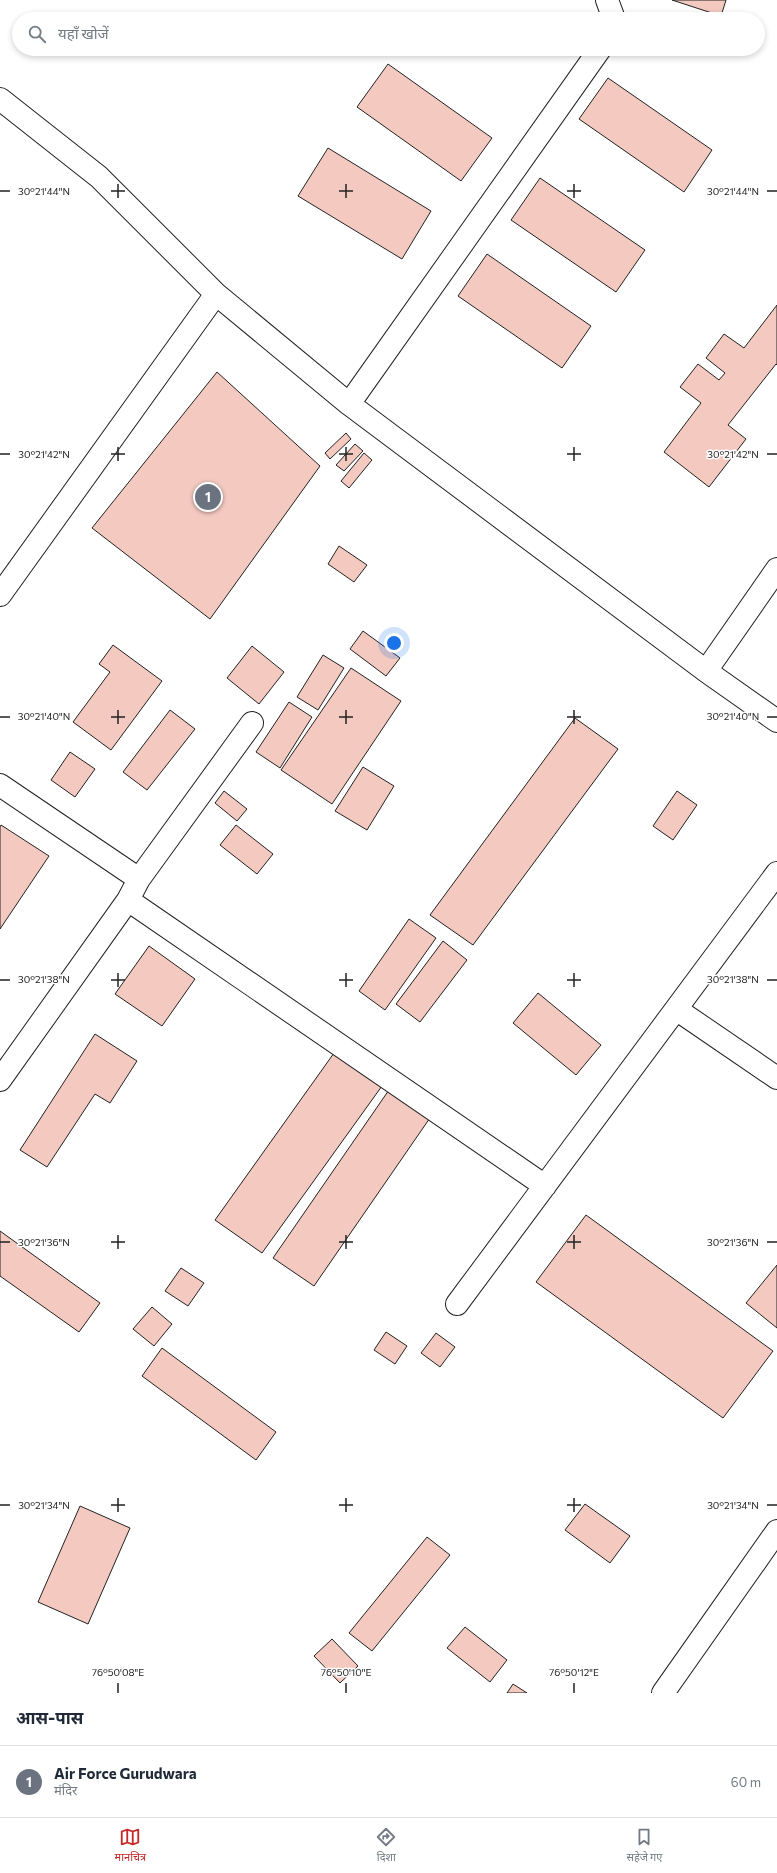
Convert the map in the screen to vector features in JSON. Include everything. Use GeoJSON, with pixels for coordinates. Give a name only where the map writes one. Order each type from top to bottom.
{"type":"FeatureCollection","features":[{"type":"Feature","properties":{"kind":"street"},"geometry":{"type":"LineString","coordinates":[[607,0],[611,12]]}},
{"type":"Feature","properties":{"kind":"street"},"geometry":{"type":"LineString","coordinates":[[349,404],[595,56]]}},
{"type":"Feature","properties":{"kind":"street"},"geometry":{"type":"LineString","coordinates":[[0,99],[100,177],[216,294],[349,404],[706,670],[777,721]]}},
{"type":"Feature","properties":{"kind":"street"},"geometry":{"type":"LineString","coordinates":[[0,595],[216,294]]}},
{"type":"Feature","properties":{"kind":"street"},"geometry":{"type":"LineString","coordinates":[[706,670],[777,569]]}},
{"type":"Feature","properties":{"kind":"street"},"geometry":{"type":"LineString","coordinates":[[0,1080],[128,900],[139,879],[252,723]]}},
{"type":"Feature","properties":{"kind":"street"},"geometry":{"type":"LineString","coordinates":[[0,785],[139,879]]}},
{"type":"Feature","properties":{"kind":"street"},"geometry":{"type":"LineString","coordinates":[[457,1304],[777,873]]}},
{"type":"Feature","properties":{"kind":"street"},"geometry":{"type":"LineString","coordinates":[[128,900],[545,1186]]}},
{"type":"Feature","properties":{"kind":"street"},"geometry":{"type":"LineString","coordinates":[[676,1009],[777,1078]]}},
{"type":"Feature","properties":{"kind":"street"},"geometry":{"type":"LineString","coordinates":[[663,1693],[777,1531]]}},
{"type":"Feature","properties":{"kind":"building"},"geometry":{"type":"Polygon","coordinates":[[[672,0],[726,0],[722,12],[709,12],[672,0]]]}},
{"type":"Feature","properties":{"kind":"building"},"geometry":{"type":"Polygon","coordinates":[[[388,64],[492,138],[461,181],[357,107],[388,64]]]}},
{"type":"Feature","properties":{"kind":"building"},"geometry":{"type":"Polygon","coordinates":[[[608,78],[712,150],[684,192],[579,119],[608,78]]]}},
{"type":"Feature","properties":{"kind":"building"},"geometry":{"type":"Polygon","coordinates":[[[328,148],[431,211],[402,259],[298,196],[328,148]]]}},
{"type":"Feature","properties":{"kind":"building"},"geometry":{"type":"Polygon","coordinates":[[[540,178],[645,250],[616,292],[511,220],[540,178]]]}},
{"type":"Feature","properties":{"kind":"building"},"geometry":{"type":"Polygon","coordinates":[[[487,254],[591,326],[562,368],[458,296],[487,254]]]}},
{"type":"Feature","properties":{"kind":"building"},"geometry":{"type":"Polygon","coordinates":[[[777,305],[777,365],[776,364],[728,425],[746,439],[709,487],[664,452],[701,403],[680,387],[698,364],[719,380],[725,373],[706,358],[724,334],[744,348],[777,305]]]}},
{"type":"Feature","properties":{"kind":"building"},"geometry":{"type":"Polygon","coordinates":[[[217,372],[320,466],[210,619],[92,528],[217,372]]]}},
{"type":"Feature","properties":{"kind":"building"},"geometry":{"type":"Polygon","coordinates":[[[346,433],[351,439],[330,459],[325,453],[346,433]]]}},
{"type":"Feature","properties":{"kind":"building"},"geometry":{"type":"Polygon","coordinates":[[[355,444],[363,451],[344,471],[336,465],[355,444]]]}},
{"type":"Feature","properties":{"kind":"building"},"geometry":{"type":"Polygon","coordinates":[[[364,453],[372,460],[349,488],[341,481],[364,453]]]}},
{"type":"Feature","properties":{"kind":"building"},"geometry":{"type":"Polygon","coordinates":[[[339,546],[367,565],[354,582],[328,564],[339,546]]]}},
{"type":"Feature","properties":{"kind":"building"},"geometry":{"type":"Polygon","coordinates":[[[363,631],[400,658],[386,676],[350,649],[363,631]]]}},
{"type":"Feature","properties":{"kind":"building"},"geometry":{"type":"Polygon","coordinates":[[[113,645],[162,681],[111,750],[73,722],[110,672],[99,664],[113,645]]]}},
{"type":"Feature","properties":{"kind":"building"},"geometry":{"type":"Polygon","coordinates":[[[252,646],[284,672],[259,704],[227,678],[252,646]]]}},
{"type":"Feature","properties":{"kind":"building"},"geometry":{"type":"Polygon","coordinates":[[[323,655],[344,668],[318,710],[297,697],[323,655]]]}},
{"type":"Feature","properties":{"kind":"building"},"geometry":{"type":"Polygon","coordinates":[[[351,668],[401,701],[332,804],[281,770],[351,668]]]}},
{"type":"Feature","properties":{"kind":"building"},"geometry":{"type":"Polygon","coordinates":[[[289,702],[312,717],[280,768],[256,752],[289,702]]]}},
{"type":"Feature","properties":{"kind":"building"},"geometry":{"type":"Polygon","coordinates":[[[170,710],[195,729],[147,790],[123,772],[170,710]]]}},
{"type":"Feature","properties":{"kind":"building"},"geometry":{"type":"Polygon","coordinates":[[[575,718],[618,749],[473,945],[430,915],[575,718]]]}},
{"type":"Feature","properties":{"kind":"building"},"geometry":{"type":"Polygon","coordinates":[[[70,752],[95,769],[75,797],[51,780],[70,752]]]}},
{"type":"Feature","properties":{"kind":"building"},"geometry":{"type":"Polygon","coordinates":[[[363,767],[394,786],[367,830],[335,811],[363,767]]]}},
{"type":"Feature","properties":{"kind":"building"},"geometry":{"type":"Polygon","coordinates":[[[224,791],[247,809],[237,821],[215,803],[224,791]]]}},
{"type":"Feature","properties":{"kind":"building"},"geometry":{"type":"Polygon","coordinates":[[[677,791],[697,805],[673,840],[653,826],[677,791]]]}},
{"type":"Feature","properties":{"kind":"building"},"geometry":{"type":"Polygon","coordinates":[[[1,825],[49,856],[0,929],[0,827],[1,825]]]}},
{"type":"Feature","properties":{"kind":"building"},"geometry":{"type":"Polygon","coordinates":[[[236,825],[273,854],[257,874],[220,845],[236,825]]]}},
{"type":"Feature","properties":{"kind":"building"},"geometry":{"type":"Polygon","coordinates":[[[409,919],[436,938],[385,1010],[359,991],[409,919]]]}},
{"type":"Feature","properties":{"kind":"building"},"geometry":{"type":"Polygon","coordinates":[[[443,941],[467,960],[420,1022],[396,1004],[443,941]]]}},
{"type":"Feature","properties":{"kind":"building"},"geometry":{"type":"Polygon","coordinates":[[[149,946],[195,979],[162,1026],[115,994],[149,946]]]}},
{"type":"Feature","properties":{"kind":"building"},"geometry":{"type":"Polygon","coordinates":[[[538,993],[601,1045],[576,1075],[513,1023],[538,993]]]}},
{"type":"Feature","properties":{"kind":"building"},"geometry":{"type":"Polygon","coordinates":[[[95,1034],[137,1061],[110,1103],[95,1094],[47,1167],[20,1150],[95,1034]]]}},
{"type":"Feature","properties":{"kind":"building"},"geometry":{"type":"Polygon","coordinates":[[[339,1046],[387,1079],[262,1253],[215,1220],[339,1046]]]}},
{"type":"Feature","properties":{"kind":"building"},"geometry":{"type":"Polygon","coordinates":[[[391,1087],[432,1115],[314,1286],[273,1258],[391,1087]]]}},
{"type":"Feature","properties":{"kind":"building"},"geometry":{"type":"Polygon","coordinates":[[[586,1215],[773,1351],[723,1418],[536,1282],[586,1215]]]}},
{"type":"Feature","properties":{"kind":"building"},"geometry":{"type":"Polygon","coordinates":[[[0,1231],[100,1303],[79,1332],[0,1276],[0,1231]]]}},
{"type":"Feature","properties":{"kind":"building"},"geometry":{"type":"Polygon","coordinates":[[[777,1265],[777,1328],[746,1303],[777,1265]]]}},
{"type":"Feature","properties":{"kind":"building"},"geometry":{"type":"Polygon","coordinates":[[[181,1268],[204,1283],[188,1306],[165,1291],[181,1268]]]}},
{"type":"Feature","properties":{"kind":"building"},"geometry":{"type":"Polygon","coordinates":[[[152,1307],[172,1324],[154,1346],[133,1329],[152,1307]]]}},
{"type":"Feature","properties":{"kind":"building"},"geometry":{"type":"Polygon","coordinates":[[[386,1332],[407,1346],[395,1364],[374,1350],[386,1332]]]}},
{"type":"Feature","properties":{"kind":"building"},"geometry":{"type":"Polygon","coordinates":[[[436,1333],[455,1347],[440,1367],[421,1353],[436,1333]]]}},
{"type":"Feature","properties":{"kind":"building"},"geometry":{"type":"Polygon","coordinates":[[[162,1348],[276,1432],[256,1460],[142,1376],[162,1348]]]}},
{"type":"Feature","properties":{"kind":"building"},"geometry":{"type":"Polygon","coordinates":[[[585,1504],[630,1536],[610,1563],[565,1530],[585,1504]]]}},
{"type":"Feature","properties":{"kind":"building"},"geometry":{"type":"Polygon","coordinates":[[[80,1506],[130,1528],[88,1624],[38,1602],[80,1506]]]}},
{"type":"Feature","properties":{"kind":"building"},"geometry":{"type":"Polygon","coordinates":[[[427,1537],[450,1555],[372,1651],[349,1633],[427,1537]]]}},
{"type":"Feature","properties":{"kind":"building"},"geometry":{"type":"Polygon","coordinates":[[[465,1627],[507,1660],[490,1682],[447,1648],[465,1627]]]}},
{"type":"Feature","properties":{"kind":"building"},"geometry":{"type":"Polygon","coordinates":[[[332,1639],[358,1666],[340,1683],[314,1656],[332,1639]]]}},
{"type":"Feature","properties":{"kind":"building"},"geometry":{"type":"Polygon","coordinates":[[[513,1684],[527,1693],[507,1693],[513,1684]]]}},
{"type":"Feature","properties":{"kind":"place","name":"Air Force Gurudwara"},"geometry":{"type":"Point","coordinates":[208,497]}}]}
